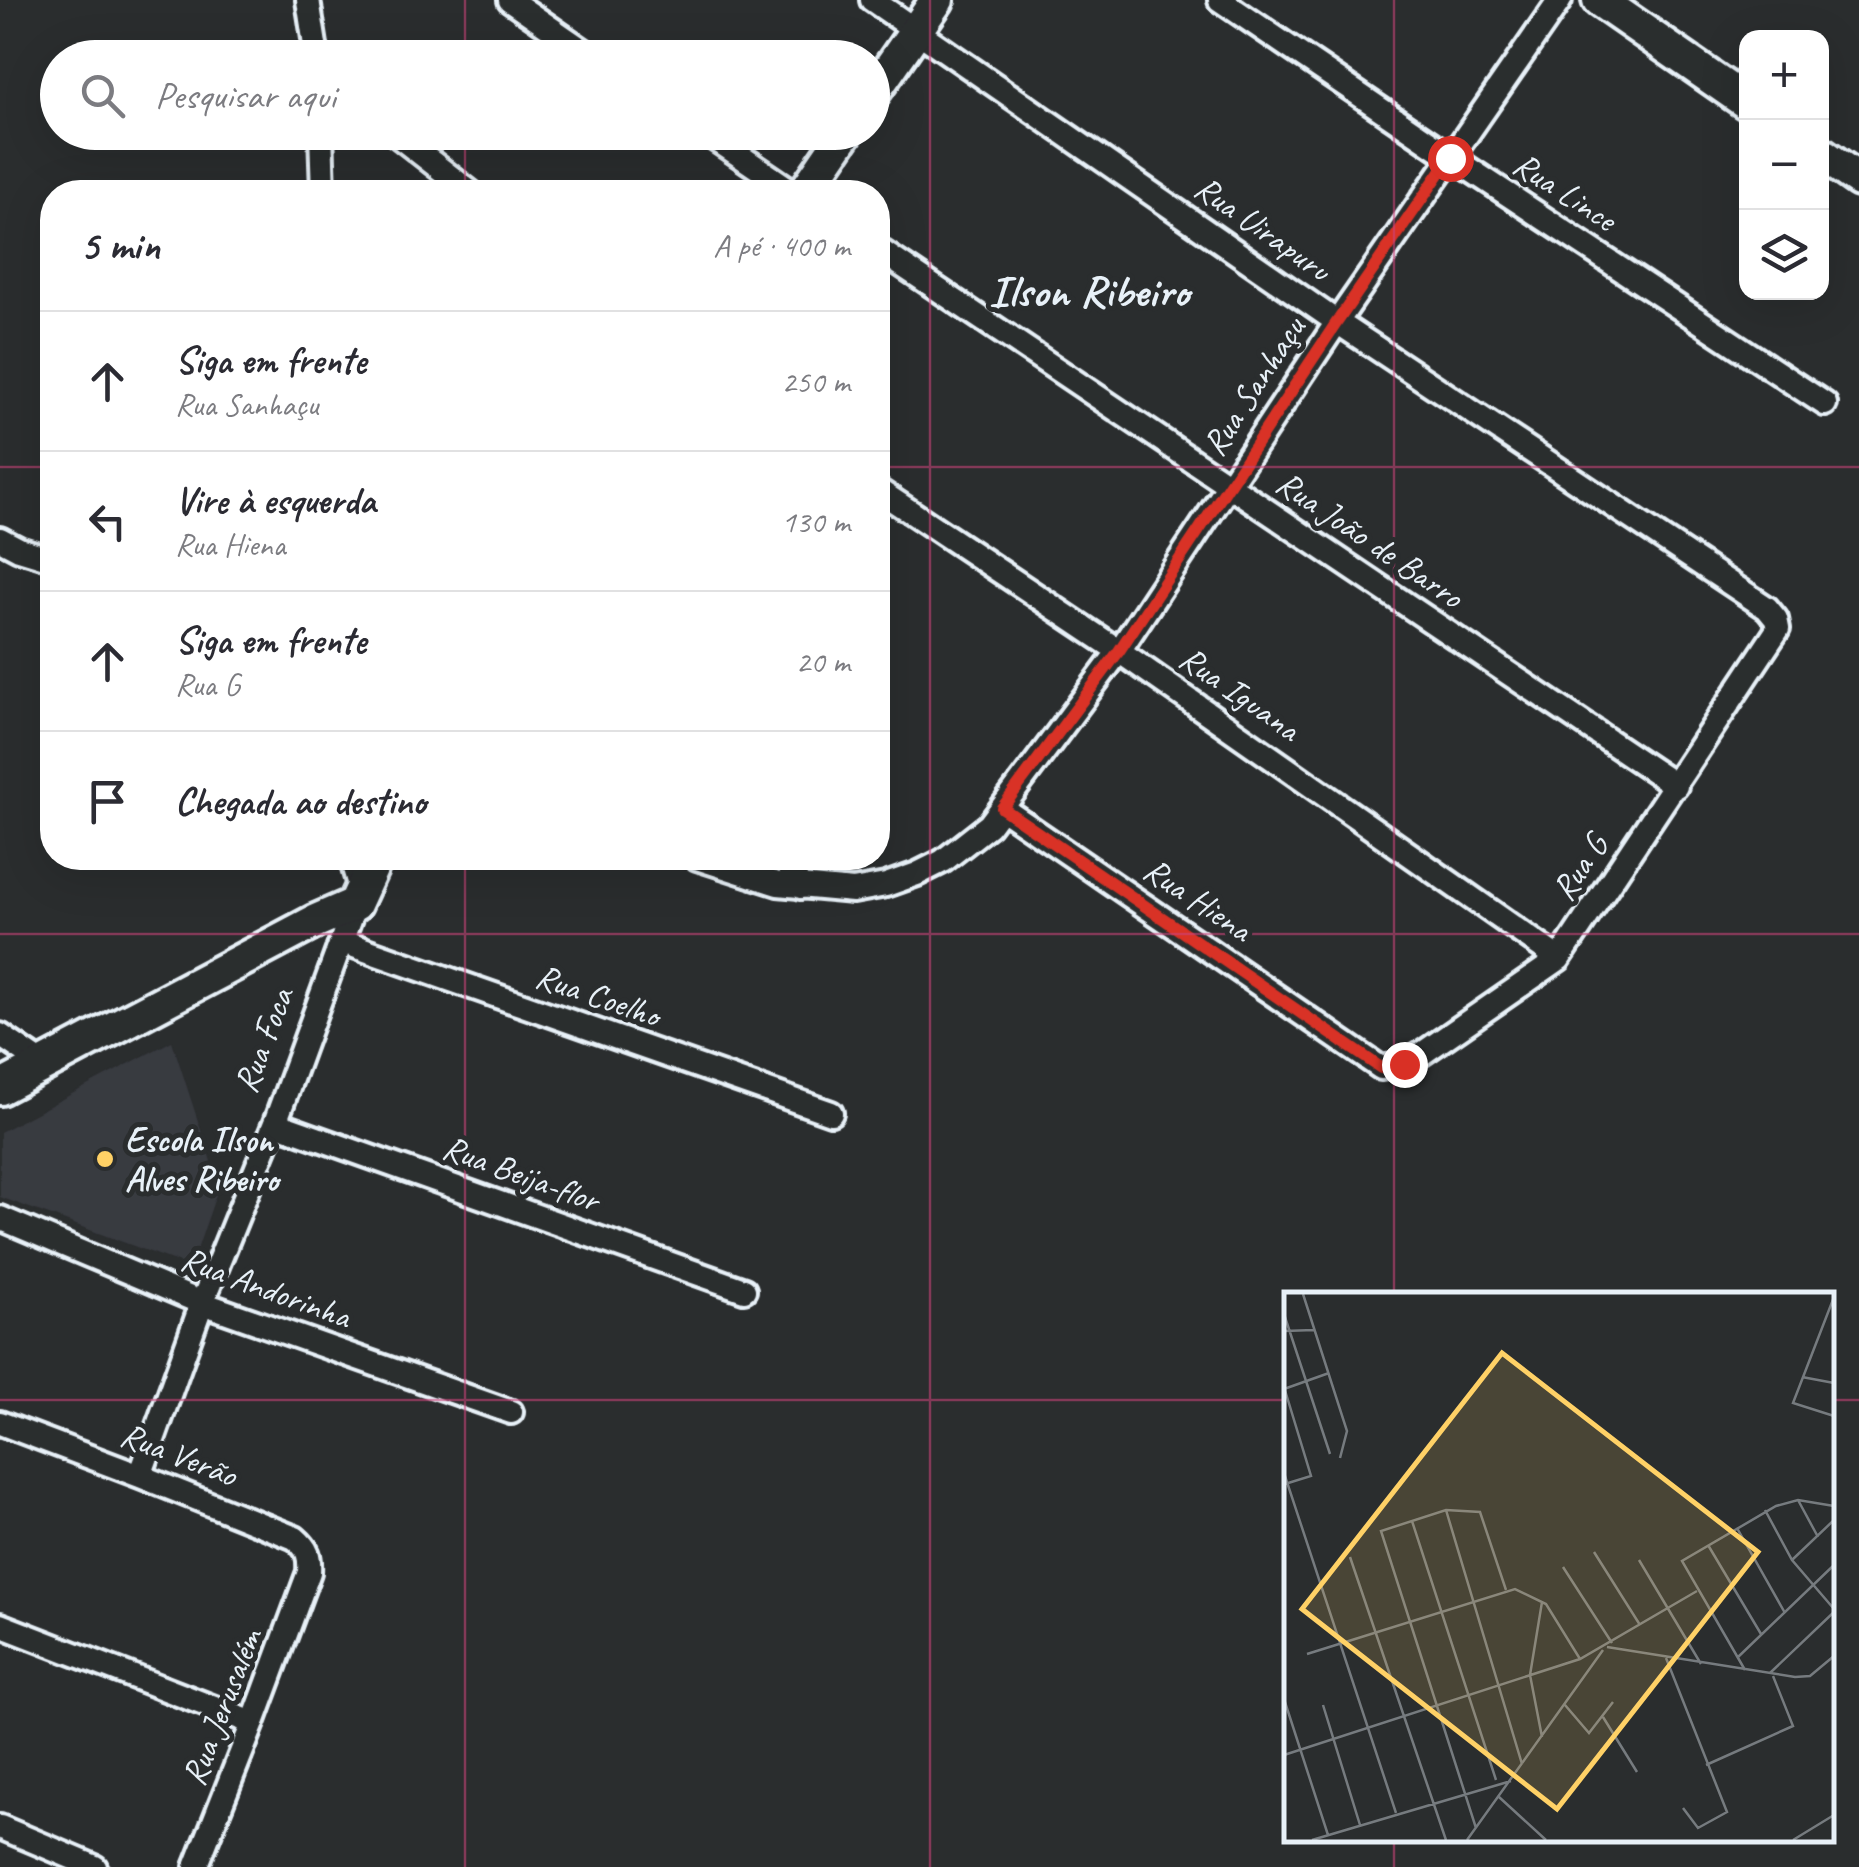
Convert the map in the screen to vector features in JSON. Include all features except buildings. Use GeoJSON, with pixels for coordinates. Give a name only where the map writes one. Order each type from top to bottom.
{"type":"FeatureCollection","features":[{"type":"Feature","properties":{"kind":"street"},"geometry":{"type":"LineString","coordinates":[[308,0],[314,40]]}},
{"type":"Feature","properties":{"kind":"street"},"geometry":{"type":"LineString","coordinates":[[510,0],[568,40]]}},
{"type":"Feature","properties":{"kind":"street","name":"Rua Uirapuru"},"geometry":{"type":"LineString","coordinates":[[872,0],[1337,322],[1767,608]]}},
{"type":"Feature","properties":{"kind":"street"},"geometry":{"type":"LineString","coordinates":[[890,67],[937,0]]}},
{"type":"Feature","properties":{"kind":"street","name":"Rua Lince"},"geometry":{"type":"LineString","coordinates":[[1220,0],[1450,158],[1825,404]]}},
{"type":"Feature","properties":{"kind":"street","name":"Rua Sanhaçu"},"geometry":{"type":"LineString","coordinates":[[734,870],[778,884],[853,891],[917,874],[969,843],[989,825],[1119,651],[1337,322],[1560,0]]}},
{"type":"Feature","properties":{"kind":"street"},"geometry":{"type":"LineString","coordinates":[[1600,0],[1739,97]]}},
{"type":"Feature","properties":{"kind":"street"},"geometry":{"type":"LineString","coordinates":[[322,150],[323,180]]}},
{"type":"Feature","properties":{"kind":"street"},"geometry":{"type":"LineString","coordinates":[[417,150],[455,180]]}},
{"type":"Feature","properties":{"kind":"street"},"geometry":{"type":"LineString","coordinates":[[731,150],[775,180]]}},
{"type":"Feature","properties":{"kind":"street"},"geometry":{"type":"LineString","coordinates":[[813,180],[834,150]]}},
{"type":"Feature","properties":{"kind":"street"},"geometry":{"type":"LineString","coordinates":[[1829,159],[1859,180]]}},
{"type":"Feature","properties":{"kind":"street","name":"Rua João de Barro"},"geometry":{"type":"LineString","coordinates":[[890,258],[1676,786]]}},
{"type":"Feature","properties":{"kind":"street","name":"Rua Iguana"},"geometry":{"type":"LineString","coordinates":[[890,498],[1119,651],[1560,959]]}},
{"type":"Feature","properties":{"kind":"street"},"geometry":{"type":"LineString","coordinates":[[0,539],[40,555]]}},
{"type":"Feature","properties":{"kind":"street","name":"Rua G"},"geometry":{"type":"LineString","coordinates":[[1354,1048],[1381,1068],[1404,1064],[1560,959],[1773,640],[1778,629],[1776,618],[1767,608]]}},
{"type":"Feature","properties":{"kind":"street","name":"Rua Hiena"},"geometry":{"type":"LineString","coordinates":[[1002,808],[1354,1048]]}},
{"type":"Feature","properties":{"kind":"street"},"geometry":{"type":"LineString","coordinates":[[0,1088],[358,898],[353,870]]}},
{"type":"Feature","properties":{"kind":"street","name":"Rua Foca"},"geometry":{"type":"LineString","coordinates":[[140,1476],[202,1303],[371,870]]}},
{"type":"Feature","properties":{"kind":"street"},"geometry":{"type":"LineString","coordinates":[[791,870],[800,887]]}},
{"type":"Feature","properties":{"kind":"street","name":"Rua Coelho"},"geometry":{"type":"LineString","coordinates":[[343,942],[831,1112]]}},
{"type":"Feature","properties":{"kind":"street"},"geometry":{"type":"LineString","coordinates":[[0,1035],[44,1064]]}},
{"type":"Feature","properties":{"kind":"street","name":"Rua Beija-flor"},"geometry":{"type":"LineString","coordinates":[[274,1123],[744,1290]]}},
{"type":"Feature","properties":{"kind":"street","name":"Rua Andorinha"},"geometry":{"type":"LineString","coordinates":[[0,1218],[202,1303],[511,1412]]}},
{"type":"Feature","properties":{"kind":"street","name":"Rua Verão"},"geometry":{"type":"LineString","coordinates":[[0,1424],[296,1538],[310,1558],[309,1572]]}},
{"type":"Feature","properties":{"kind":"street","name":"Rua Jerusalém"},"geometry":{"type":"LineString","coordinates":[[196,1867],[309,1572]]}},
{"type":"Feature","properties":{"kind":"street"},"geometry":{"type":"LineString","coordinates":[[0,1625],[254,1723]]}},
{"type":"Feature","properties":{"kind":"street"},"geometry":{"type":"LineString","coordinates":[[0,1827],[95,1867]]}},
{"type":"Feature","properties":{"kind":"shaded area","name":"Escola Ilson Alves Ribeiro"},"geometry":{"type":"Polygon","coordinates":[[[172,1041],[219,1186],[191,1267],[0,1197],[0,1132],[172,1041]]]}},
{"type":"Feature","properties":{"kind":"place","name":"Escola Ilson Alves Ribeiro"},"geometry":{"type":"Point","coordinates":[105,1159]}},
{"type":"Feature","properties":{"kind":"district","name":"Ilson Ribeiro"},"geometry":{"type":"Point","coordinates":[1089,290]}},
{"type":"Feature","properties":{"kind":"route"},"geometry":{"type":"LineString","coordinates":[[1404,1064],[1381,1068],[1002,808],[1119,651],[1450,158]]}}]}
